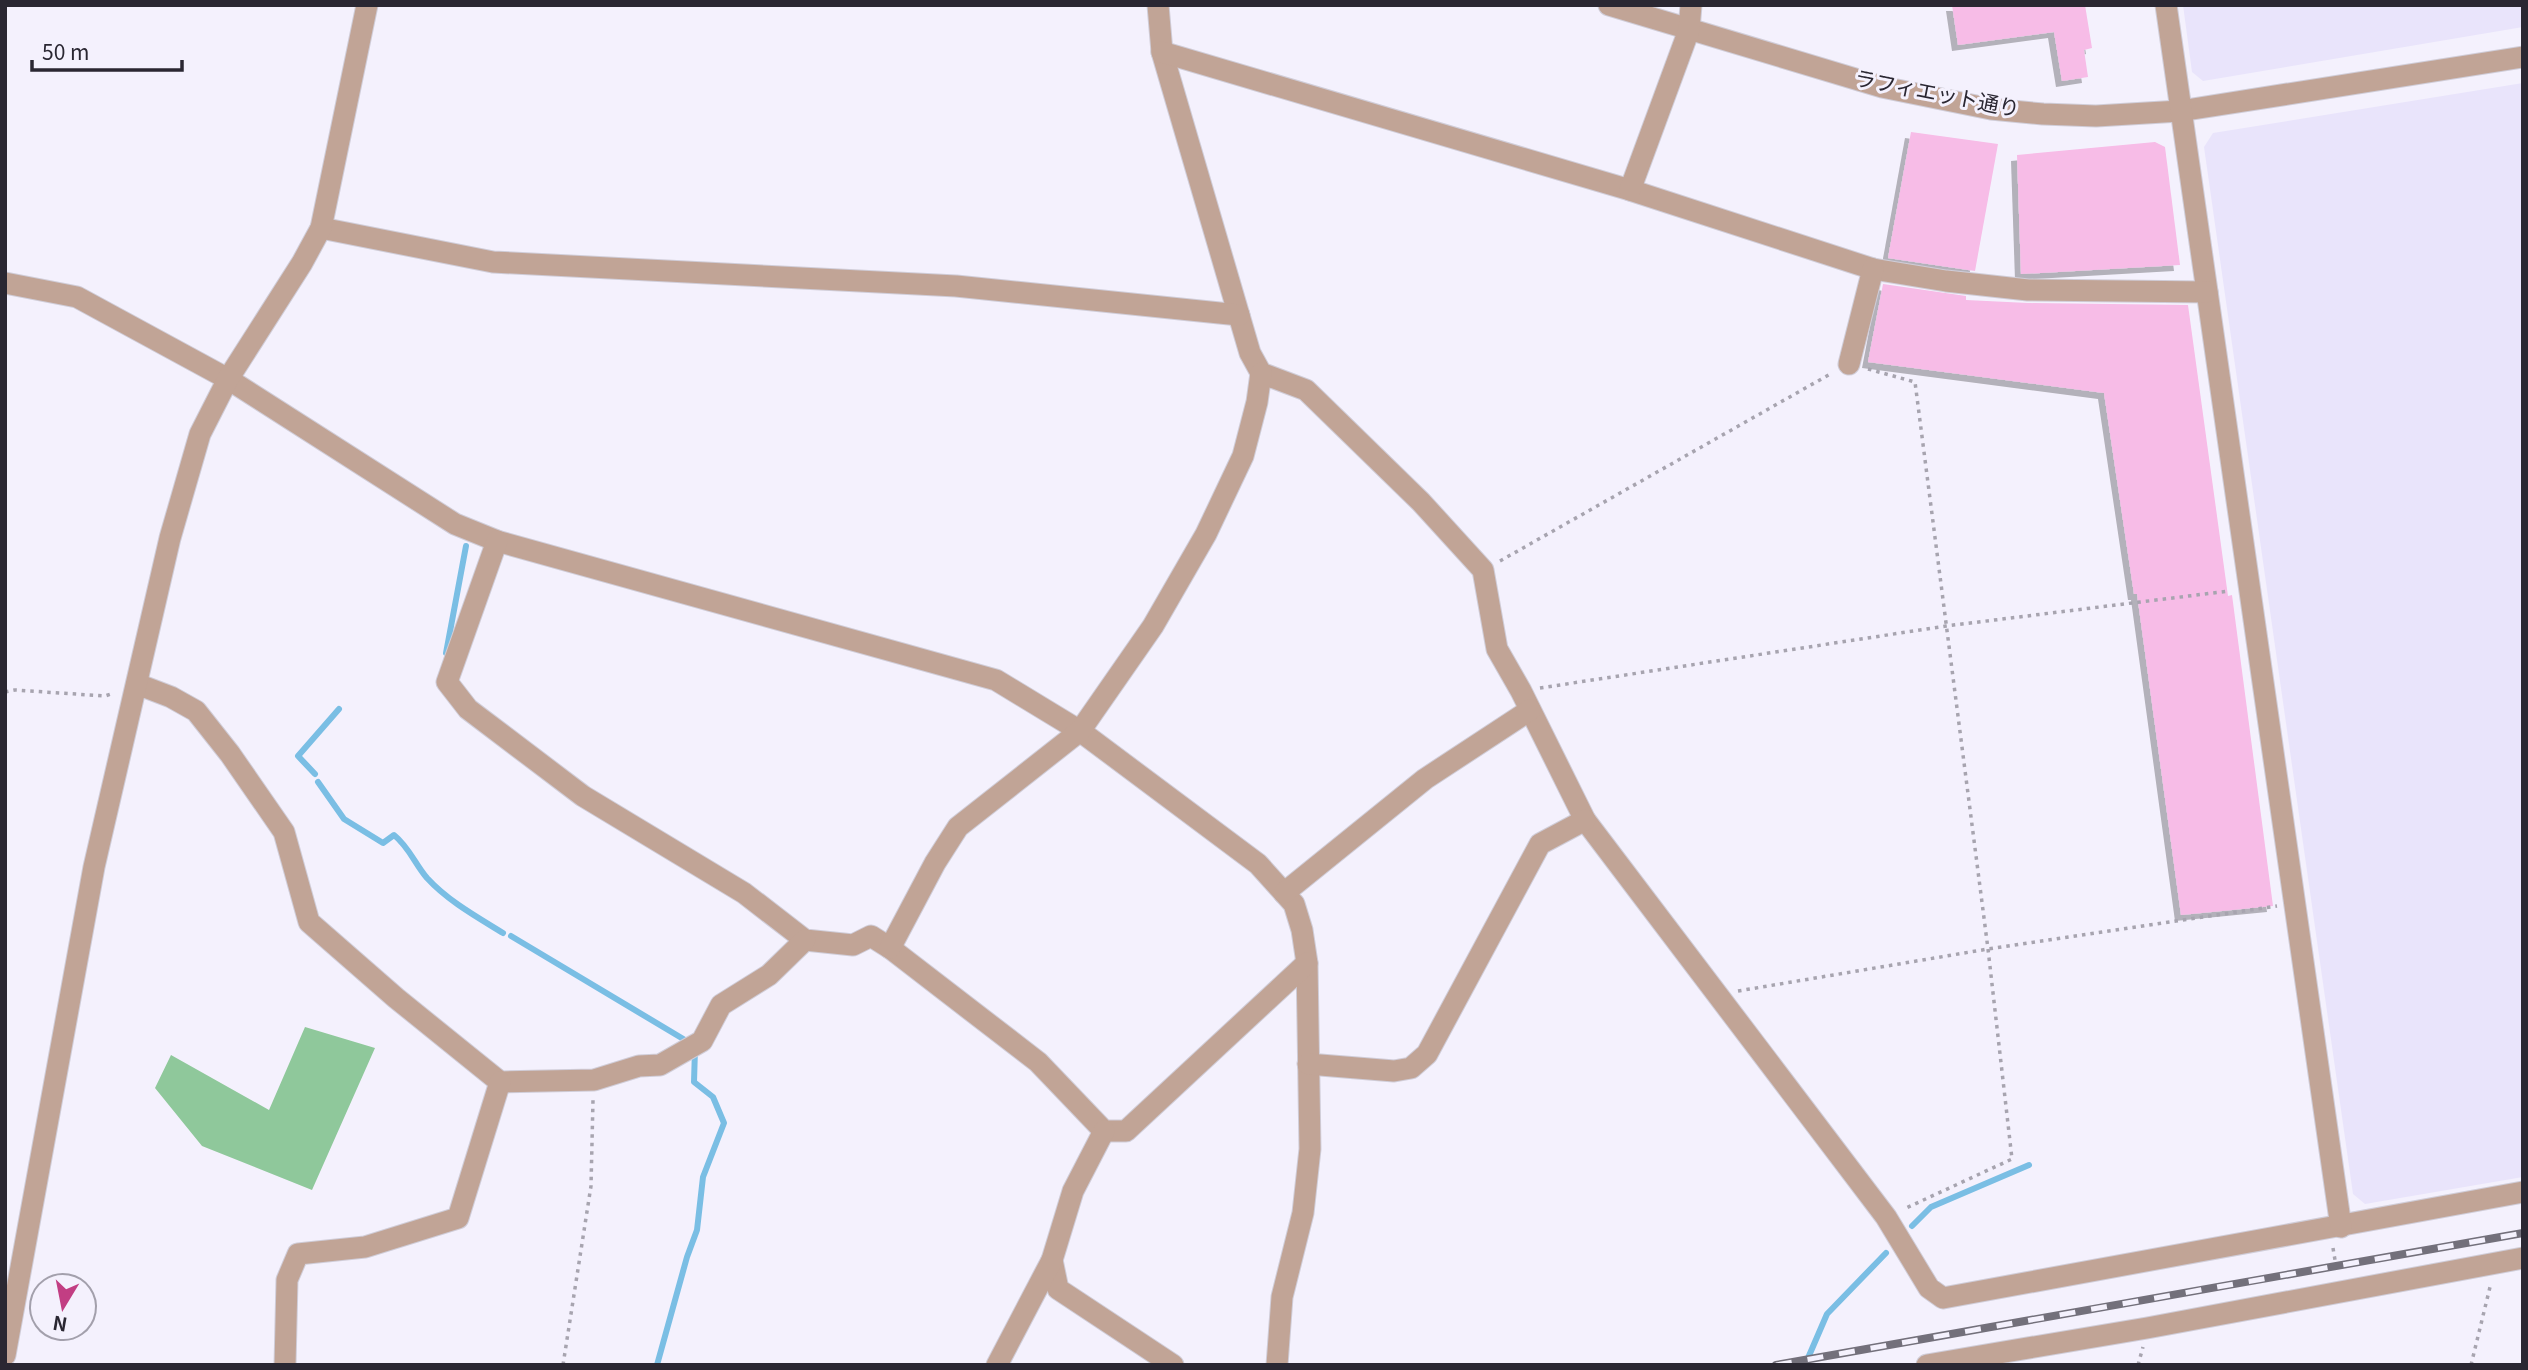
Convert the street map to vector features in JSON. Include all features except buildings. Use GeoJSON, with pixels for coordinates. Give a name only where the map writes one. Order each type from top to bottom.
{"type":"FeatureCollection","features":[{"type":"Feature","properties":{"kind":"street"},"geometry":{"type":"LineString","coordinates":[[5,1355],[94,867],[170,538],[200,434],[228,379],[321,228],[367,5]]}},
{"type":"Feature","properties":{"kind":"street"},"geometry":{"type":"LineString","coordinates":[[890,948],[957,827],[1080,731],[1153,626],[1206,534],[1243,456],[1257,402],[1261,373],[1250,353],[1162,52],[1158,5]]}},
{"type":"Feature","properties":{"kind":"street","name":"ラフィエット通り"},"geometry":{"type":"LineString","coordinates":[[1609,5],[1882,86],[1991,109],[2043,114],[2096,116],[2180,111],[2523,57]]}},
{"type":"Feature","properties":{"kind":"street"},"geometry":{"type":"LineString","coordinates":[[1630,190],[1689,30],[1691,5]]}},
{"type":"Feature","properties":{"kind":"street"},"geometry":{"type":"LineString","coordinates":[[2166,5],[2296,903],[2335,1228]]}},
{"type":"Feature","properties":{"kind":"street"},"geometry":{"type":"LineString","coordinates":[[1162,52],[1630,190],[1873,269],[2028,290],[2207,292]]}},
{"type":"Feature","properties":{"kind":"street"},"geometry":{"type":"LineString","coordinates":[[321,228],[493,262],[956,286],[1239,315]]}},
{"type":"Feature","properties":{"kind":"street"},"geometry":{"type":"LineString","coordinates":[[1849,363],[1873,269]]}},
{"type":"Feature","properties":{"kind":"street"},"geometry":{"type":"LineString","coordinates":[[5,283],[77,298],[228,379],[454,524],[497,541],[996,680],[1080,731],[1258,864],[1294,904],[1302,930],[1307,963],[1310,1149],[1303,1213],[1282,1297],[1277,1365]]}},
{"type":"Feature","properties":{"kind":"street"},"geometry":{"type":"LineString","coordinates":[[1261,373],[1306,390],[1421,502],[1483,570],[1497,649],[1585,820],[1886,1217],[1929,1288],[1943,1298],[2523,1192]]}},
{"type":"Feature","properties":{"kind":"street"},"geometry":{"type":"LineString","coordinates":[[497,541],[447,682],[468,709],[583,796],[744,893],[805,940],[853,945],[871,936],[890,948],[1038,1062],[1104,1131],[1126,1131],[1307,963]]}},
{"type":"Feature","properties":{"kind":"street"},"geometry":{"type":"LineString","coordinates":[[137,684],[171,697],[196,711],[230,754],[284,832],[309,922],[396,998],[500,1082],[594,1080],[639,1066],[660,1065],[702,1041],[721,1005],[769,975],[805,940]]}},
{"type":"Feature","properties":{"kind":"street"},"geometry":{"type":"LineString","coordinates":[[1284,893],[1525,700]]}},
{"type":"Feature","properties":{"kind":"street"},"geometry":{"type":"LineString","coordinates":[[1308,1064],[1394,1071],[1411,1068],[1427,1054],[1540,844],[1585,820]]}},
{"type":"Feature","properties":{"kind":"street"},"geometry":{"type":"LineString","coordinates":[[285,1365],[287,1280],[298,1254],[365,1247],[458,1218],[500,1082]]}},
{"type":"Feature","properties":{"kind":"street"},"geometry":{"type":"LineString","coordinates":[[997,1365],[1052,1260],[1073,1191],[1104,1131]]}},
{"type":"Feature","properties":{"kind":"street"},"geometry":{"type":"LineString","coordinates":[[1927,1365],[2160,1326],[2523,1258]]}},
{"type":"Feature","properties":{"kind":"street"},"geometry":{"type":"LineString","coordinates":[[1052,1260],[1058,1289],[1173,1365]]}},
{"type":"Feature","properties":{"kind":"path"},"geometry":{"type":"LineString","coordinates":[[1483,570],[1849,363],[1915,382],[2012,1159],[1886,1217]]}},
{"type":"Feature","properties":{"kind":"path"},"geometry":{"type":"LineString","coordinates":[[1525,700],[1946,626],[2249,588]]}},
{"type":"Feature","properties":{"kind":"path"},"geometry":{"type":"LineString","coordinates":[[5,692],[15,690],[105,696],[137,684]]}},
{"type":"Feature","properties":{"kind":"path"},"geometry":{"type":"LineString","coordinates":[[1719,995],[2296,903]]}},
{"type":"Feature","properties":{"kind":"path"},"geometry":{"type":"LineString","coordinates":[[563,1365],[591,1186],[594,1080]]}},
{"type":"Feature","properties":{"kind":"path"},"geometry":{"type":"LineString","coordinates":[[2335,1228],[2340,1292]]}},
{"type":"Feature","properties":{"kind":"path"},"geometry":{"type":"LineString","coordinates":[[2471,1365],[2496,1263]]}},
{"type":"Feature","properties":{"kind":"shaded area"},"geometry":{"type":"Polygon","coordinates":[[[2183,5],[2523,5],[2523,27],[2203,81],[2192,72],[2183,5]]]}},
{"type":"Feature","properties":{"kind":"shaded area"},"geometry":{"type":"Polygon","coordinates":[[[2523,83],[2523,1177],[2365,1204],[2353,1194],[2204,147],[2213,133],[2523,83]]]}},
{"type":"Feature","properties":{"kind":"green space"},"geometry":{"type":"Polygon","coordinates":[[[305,1027],[375,1048],[312,1190],[202,1146],[155,1088],[171,1055],[269,1110],[305,1027]]]}},
{"type":"Feature","properties":{"kind":"waterway"},"geometry":{"type":"LineString","coordinates":[[446,653],[466,546]]}},
{"type":"Feature","properties":{"kind":"waterway"},"geometry":{"type":"LineString","coordinates":[[315,774],[298,756],[339,709]]}},
{"type":"Feature","properties":{"kind":"waterway"},"geometry":{"type":"LineString","coordinates":[[318,782],[344,819],[383,843],[394,835],[435,886],[463,908],[503,933]]}},
{"type":"Feature","properties":{"kind":"waterway"},"geometry":{"type":"LineString","coordinates":[[511,936],[690,1043]]}},
{"type":"Feature","properties":{"kind":"waterway"},"geometry":{"type":"LineString","coordinates":[[657,1365],[697,1230],[703,1177],[724,1123],[713,1097],[694,1082],[695,1049]]}},
{"type":"Feature","properties":{"kind":"waterway"},"geometry":{"type":"LineString","coordinates":[[1912,1226],[1931,1207],[2029,1165]]}},
{"type":"Feature","properties":{"kind":"waterway"},"geometry":{"type":"LineString","coordinates":[[1805,1365],[1827,1314],[1886,1253]]}},
{"type":"Feature","properties":{"kind":"railway"},"geometry":{"type":"LineString","coordinates":[[1776,1365],[2523,1233]]}}]}
